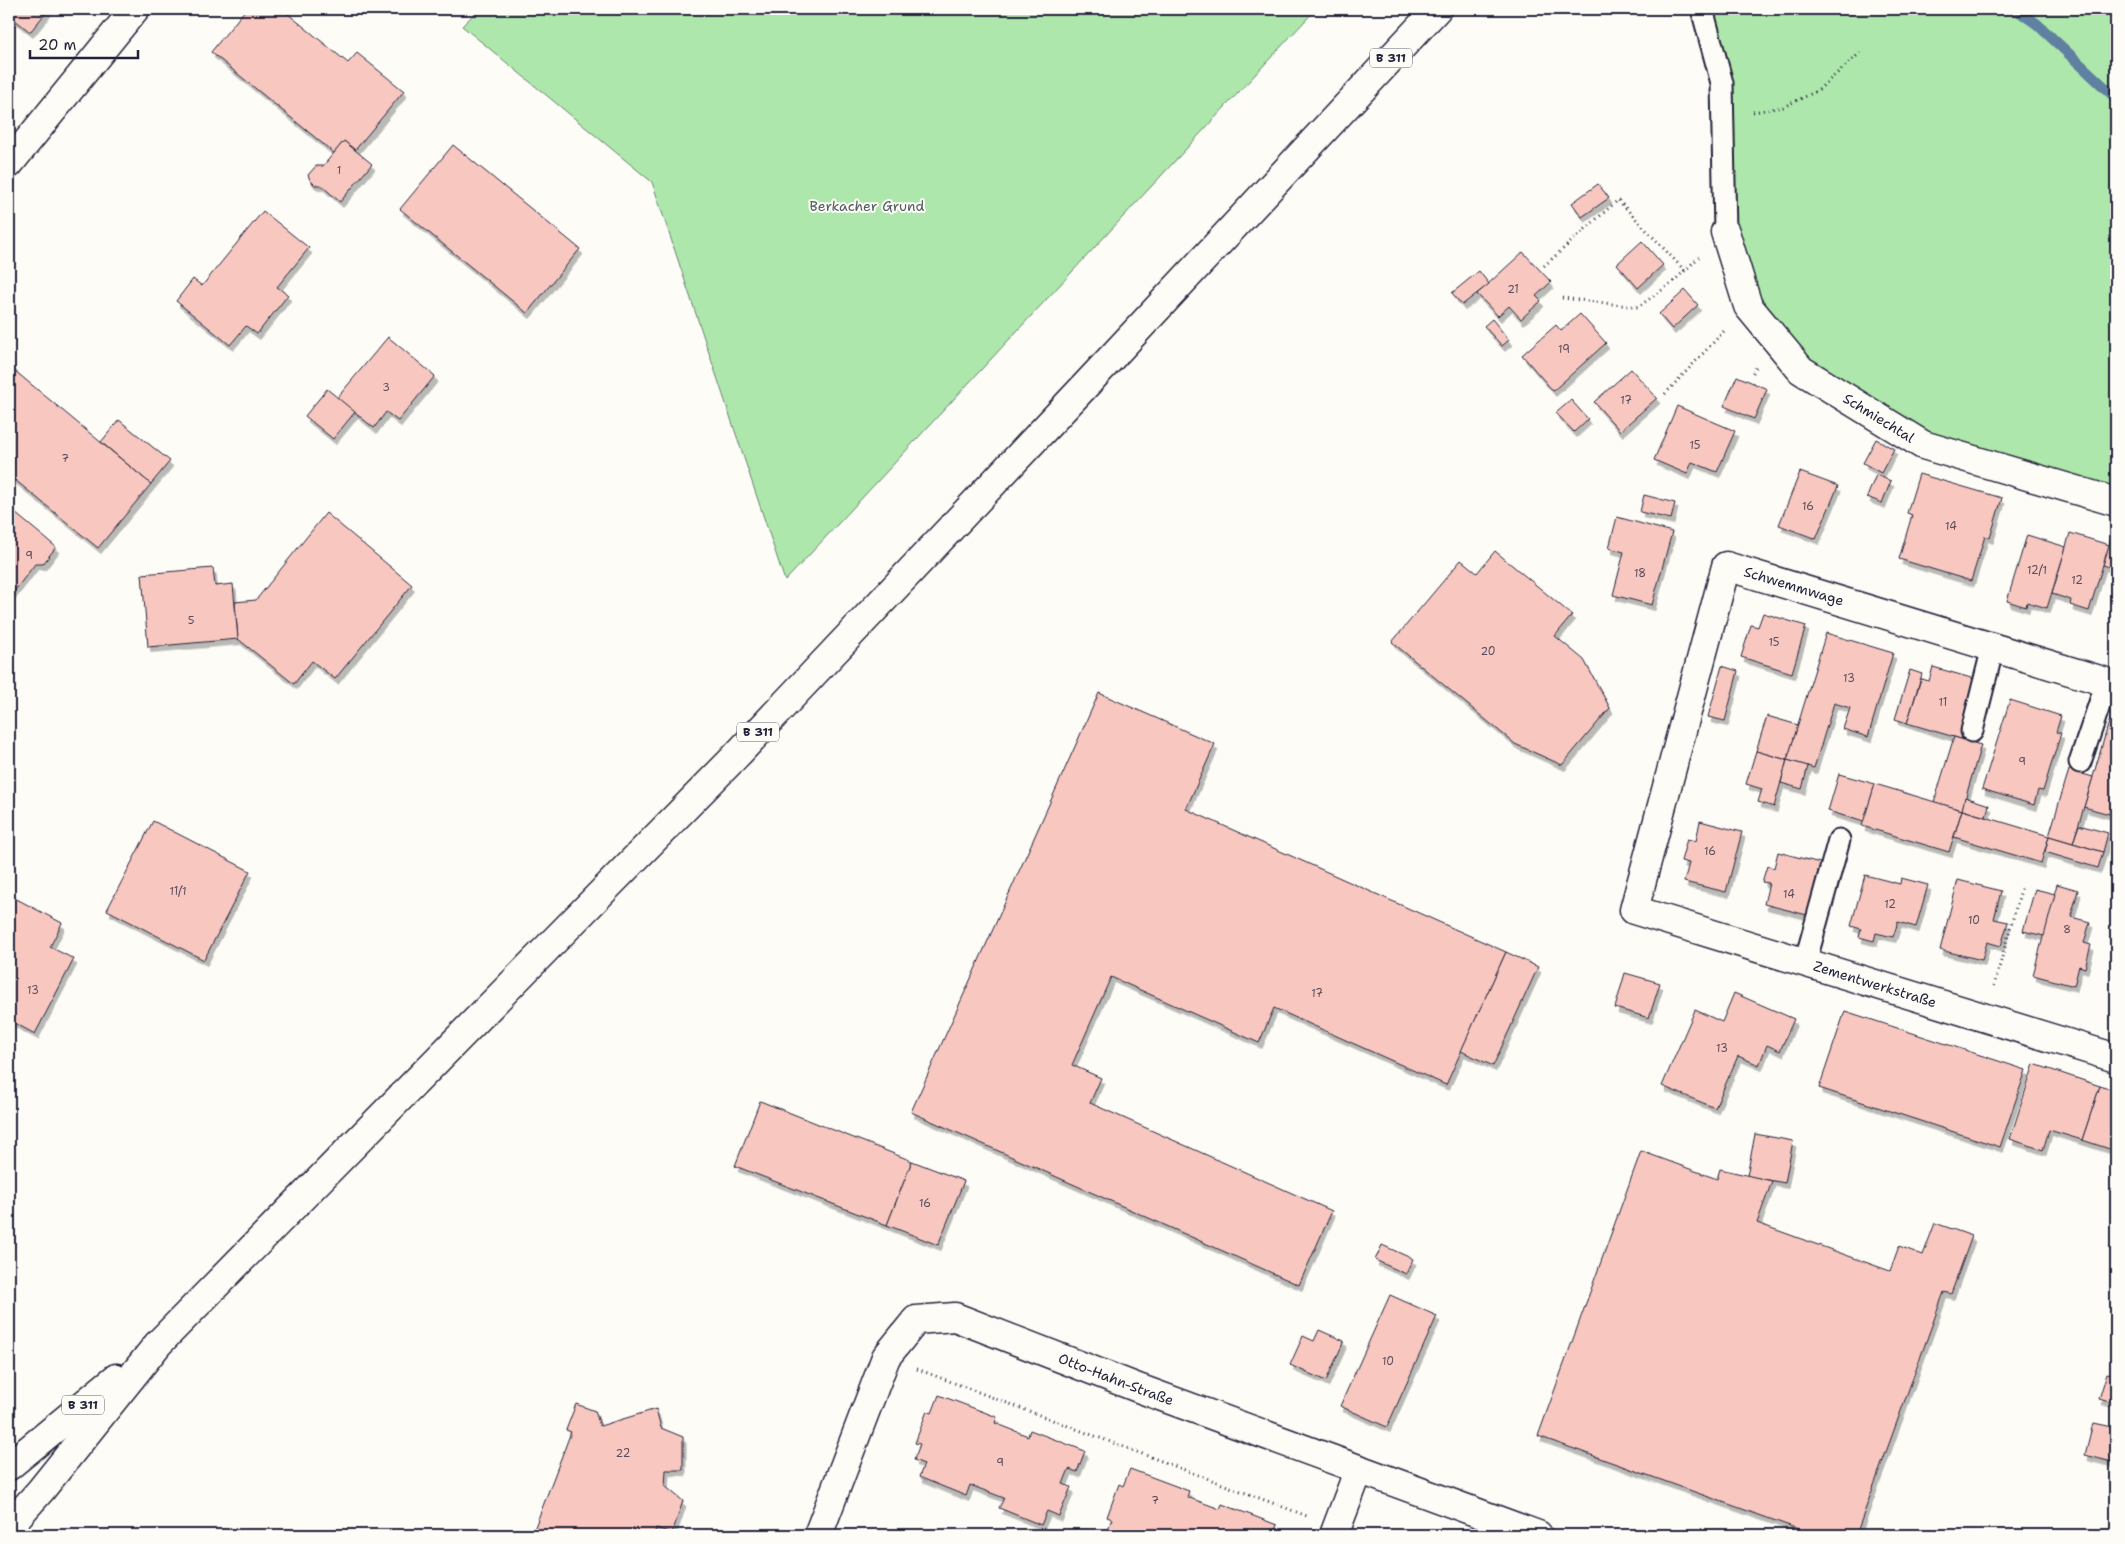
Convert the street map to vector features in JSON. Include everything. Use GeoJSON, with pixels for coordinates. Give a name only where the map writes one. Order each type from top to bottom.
{"type":"FeatureCollection","features":[{"type":"Feature","properties":{"kind":"street"},"geometry":{"type":"LineString","coordinates":[[9,164],[135,9]]}},
{"type":"Feature","properties":{"kind":"street","name":"B 311"},"geometry":{"type":"LineString","coordinates":[[9,1526],[41,1490],[158,1344],[731,761],[1437,9]]}},
{"type":"Feature","properties":{"kind":"street","name":"Schmiechtal"},"geometry":{"type":"LineString","coordinates":[[1725,232],[1748,306],[1801,370],[1923,445],[2116,502]]}},
{"type":"Feature","properties":{"kind":"street","name":"Schwemmwage"},"geometry":{"type":"LineString","coordinates":[[1634,910],[1726,566],[2111,683]]}},
{"type":"Feature","properties":{"kind":"street","name":"Zementwerkstraße"},"geometry":{"type":"LineString","coordinates":[[1634,910],[2116,1058]]}},
{"type":"Feature","properties":{"kind":"street","name":"Otto-Hahn-Straße"},"geometry":{"type":"LineString","coordinates":[[818,1535],[886,1357],[916,1320],[955,1317],[1138,1388],[1538,1535]]}},
{"type":"Feature","properties":{"kind":"street","name":"B 311"},"geometry":{"type":"LineString","coordinates":[[9,1466],[158,1344]]}},
{"type":"Feature","properties":{"kind":"street"},"geometry":{"type":"LineString","coordinates":[[1335,1531],[1359,1469]]}},
{"type":"Feature","properties":{"kind":"lane"},"geometry":{"type":"LineString","coordinates":[[1702,9],[1722,83],[1725,232]]}},
{"type":"Feature","properties":{"kind":"lane"},"geometry":{"type":"LineString","coordinates":[[1972,731],[1993,647]]}},
{"type":"Feature","properties":{"kind":"lane"},"geometry":{"type":"LineString","coordinates":[[2080,762],[2111,683]]}},
{"type":"Feature","properties":{"kind":"lane"},"geometry":{"type":"LineString","coordinates":[[1805,963],[1839,840]]}},
{"type":"Feature","properties":{"kind":"path"},"geometry":{"type":"LineString","coordinates":[[1722,116],[1783,107],[1817,91],[1860,52]]}},
{"type":"Feature","properties":{"kind":"path"},"geometry":{"type":"LineString","coordinates":[[1544,266],[1618,200],[1685,271]]}},
{"type":"Feature","properties":{"kind":"path"},"geometry":{"type":"LineString","coordinates":[[1562,298],[1638,307],[1672,283],[1725,232]]}},
{"type":"Feature","properties":{"kind":"path"},"geometry":{"type":"LineString","coordinates":[[1665,394],[1748,306]]}},
{"type":"Feature","properties":{"kind":"path"},"geometry":{"type":"LineString","coordinates":[[1985,1018],[2022,886]]}},
{"type":"Feature","properties":{"kind":"path"},"geometry":{"type":"LineString","coordinates":[[886,1357],[1335,1531]]}},
{"type":"Feature","properties":{"kind":"green space","name":"Berkacher Grund"},"geometry":{"type":"Polygon","coordinates":[[[479,9],[1316,9],[785,581],[652,182],[462,26],[479,9]]]}},
{"type":"Feature","properties":{"kind":"green space"},"geometry":{"type":"Polygon","coordinates":[[[1702,9],[2116,9],[2116,502],[1923,445],[1770,333],[1725,232],[1722,83],[1702,9]]]}},
{"type":"Feature","properties":{"kind":"building"},"geometry":{"type":"Polygon","coordinates":[[[9,9],[49,9],[30,32],[9,15],[9,9]]]}},
{"type":"Feature","properties":{"kind":"building"},"geometry":{"type":"Polygon","coordinates":[[[246,9],[282,9],[348,63],[357,53],[404,91],[355,150],[344,141],[334,153],[211,52],[246,9]]]}},
{"type":"Feature","properties":{"kind":"building"},"geometry":{"type":"Polygon","coordinates":[[[344,141],[372,164],[340,202],[321,185],[315,185],[308,175],[316,166],[323,166],[344,141]]]}},
{"type":"Feature","properties":{"kind":"building"},"geometry":{"type":"Polygon","coordinates":[[[453,145],[580,249],[527,313],[400,209],[453,145]]]}},
{"type":"Feature","properties":{"kind":"building"},"geometry":{"type":"Polygon","coordinates":[[[1598,184],[1609,198],[1582,217],[1572,203],[1598,184]]]}},
{"type":"Feature","properties":{"kind":"building"},"geometry":{"type":"Polygon","coordinates":[[[263,211],[309,248],[277,287],[288,295],[257,334],[246,326],[230,345],[176,301],[193,279],[202,286],[263,211]]]}},
{"type":"Feature","properties":{"kind":"building"},"geometry":{"type":"Polygon","coordinates":[[[1642,241],[1663,265],[1638,288],[1617,264],[1642,241]]]}},
{"type":"Feature","properties":{"kind":"building"},"geometry":{"type":"Polygon","coordinates":[[[1523,252],[1551,282],[1536,296],[1541,301],[1521,319],[1509,306],[1498,316],[1477,294],[1523,252]]]}},
{"type":"Feature","properties":{"kind":"building"},"geometry":{"type":"Polygon","coordinates":[[[1479,271],[1489,284],[1462,305],[1452,293],[1479,271]]]}},
{"type":"Feature","properties":{"kind":"building"},"geometry":{"type":"Polygon","coordinates":[[[1685,290],[1698,305],[1672,329],[1659,314],[1685,290]]]}},
{"type":"Feature","properties":{"kind":"building"},"geometry":{"type":"Polygon","coordinates":[[[1580,314],[1606,343],[1553,391],[1522,355],[1556,325],[1561,331],[1580,314]]]}},
{"type":"Feature","properties":{"kind":"building"},"geometry":{"type":"Polygon","coordinates":[[[1492,319],[1509,340],[1502,346],[1484,326],[1492,319]]]}},
{"type":"Feature","properties":{"kind":"building"},"geometry":{"type":"Polygon","coordinates":[[[388,337],[435,376],[398,421],[386,412],[374,428],[337,398],[388,337]]]}},
{"type":"Feature","properties":{"kind":"building"},"geometry":{"type":"Polygon","coordinates":[[[9,366],[151,484],[98,548],[9,475],[9,366]]]}},
{"type":"Feature","properties":{"kind":"building"},"geometry":{"type":"Polygon","coordinates":[[[1631,369],[1657,398],[1620,431],[1594,402],[1631,369]]]}},
{"type":"Feature","properties":{"kind":"building"},"geometry":{"type":"Polygon","coordinates":[[[1737,376],[1767,389],[1754,419],[1724,406],[1737,376]]]}},
{"type":"Feature","properties":{"kind":"building"},"geometry":{"type":"Polygon","coordinates":[[[327,389],[355,412],[333,439],[305,416],[327,389]]]}},
{"type":"Feature","properties":{"kind":"building"},"geometry":{"type":"Polygon","coordinates":[[[1571,400],[1588,419],[1574,432],[1556,413],[1571,400]]]}},
{"type":"Feature","properties":{"kind":"building"},"geometry":{"type":"Polygon","coordinates":[[[1677,406],[1735,431],[1717,472],[1692,462],[1687,474],[1654,460],[1677,406]]]}},
{"type":"Feature","properties":{"kind":"building"},"geometry":{"type":"Polygon","coordinates":[[[119,420],[170,461],[151,484],[101,442],[119,420]]]}},
{"type":"Feature","properties":{"kind":"building"},"geometry":{"type":"Polygon","coordinates":[[[1876,439],[1894,449],[1881,473],[1863,463],[1876,439]]]}},
{"type":"Feature","properties":{"kind":"building"},"geometry":{"type":"Polygon","coordinates":[[[1800,472],[1838,486],[1816,539],[1779,525],[1800,472]]]}},
{"type":"Feature","properties":{"kind":"building"},"geometry":{"type":"Polygon","coordinates":[[[1919,474],[2002,498],[1990,538],[1985,536],[1971,581],[1899,559],[1912,515],[1907,513],[1919,474]]]}},
{"type":"Feature","properties":{"kind":"building"},"geometry":{"type":"Polygon","coordinates":[[[1876,475],[1891,481],[1882,503],[1867,497],[1876,475]]]}},
{"type":"Feature","properties":{"kind":"building"},"geometry":{"type":"Polygon","coordinates":[[[1644,495],[1675,503],[1671,519],[1640,512],[1644,495]]]}},
{"type":"Feature","properties":{"kind":"building"},"geometry":{"type":"Polygon","coordinates":[[[9,508],[56,547],[43,564],[35,564],[9,598],[9,508]]]}},
{"type":"Feature","properties":{"kind":"building"},"geometry":{"type":"Polygon","coordinates":[[[326,513],[412,585],[335,679],[312,661],[294,684],[238,639],[235,602],[256,600],[326,513]]]}},
{"type":"Feature","properties":{"kind":"building"},"geometry":{"type":"Polygon","coordinates":[[[1617,517],[1672,532],[1652,605],[1613,595],[1624,552],[1609,548],[1617,517]]]}},
{"type":"Feature","properties":{"kind":"building"},"geometry":{"type":"Polygon","coordinates":[[[2113,531],[2116,532],[2116,569],[2103,565],[2113,531]]]}},
{"type":"Feature","properties":{"kind":"building"},"geometry":{"type":"Polygon","coordinates":[[[2070,533],[2109,545],[2089,611],[2070,605],[2071,600],[2052,594],[2070,533]]]}},
{"type":"Feature","properties":{"kind":"building"},"geometry":{"type":"Polygon","coordinates":[[[2027,535],[2066,547],[2047,608],[2027,602],[2026,607],[2007,601],[2027,535]]]}},
{"type":"Feature","properties":{"kind":"building"},"geometry":{"type":"Polygon","coordinates":[[[1495,551],[1572,615],[1555,636],[1584,660],[1610,708],[1562,765],[1515,744],[1392,642],[1461,560],[1477,573],[1495,551]]]}},
{"type":"Feature","properties":{"kind":"building"},"geometry":{"type":"Polygon","coordinates":[[[213,568],[215,586],[233,584],[238,639],[148,647],[142,574],[213,568]]]}},
{"type":"Feature","properties":{"kind":"building"},"geometry":{"type":"Polygon","coordinates":[[[1763,613],[1806,626],[1792,673],[1741,657],[1751,625],[1758,627],[1763,613]]]}},
{"type":"Feature","properties":{"kind":"building"},"geometry":{"type":"Polygon","coordinates":[[[1826,633],[1893,653],[1868,737],[1843,729],[1850,708],[1834,703],[1814,768],[1787,760],[1826,633]]]}},
{"type":"Feature","properties":{"kind":"building"},"geometry":{"type":"Polygon","coordinates":[[[1722,666],[1738,671],[1725,721],[1708,717],[1722,666]]]}},
{"type":"Feature","properties":{"kind":"building"},"geometry":{"type":"Polygon","coordinates":[[[1933,667],[1978,680],[1961,739],[1907,723],[1921,679],[1929,681],[1933,667]]]}},
{"type":"Feature","properties":{"kind":"building"},"geometry":{"type":"Polygon","coordinates":[[[1910,670],[1922,674],[1907,723],[1895,719],[1910,670]]]}},
{"type":"Feature","properties":{"kind":"building"},"geometry":{"type":"Polygon","coordinates":[[[1099,693],[1215,744],[1186,809],[1506,952],[1446,1085],[1274,1008],[1259,1043],[1111,977],[1072,1065],[1101,1078],[1090,1103],[1332,1211],[1299,1285],[911,1112],[1099,693]]]}},
{"type":"Feature","properties":{"kind":"building"},"geometry":{"type":"Polygon","coordinates":[[[2010,700],[2061,716],[2056,732],[2061,733],[2043,791],[2038,790],[2034,805],[1982,789],[2010,700]]]}},
{"type":"Feature","properties":{"kind":"building"},"geometry":{"type":"Polygon","coordinates":[[[1767,716],[1798,725],[1787,760],[1756,751],[1767,716]]]}},
{"type":"Feature","properties":{"kind":"building"},"geometry":{"type":"Polygon","coordinates":[[[2109,722],[2116,724],[2116,790],[2109,814],[2084,807],[2109,722]]]}},
{"type":"Feature","properties":{"kind":"building"},"geometry":{"type":"Polygon","coordinates":[[[1954,737],[1981,745],[1962,810],[1934,802],[1954,737]]]}},
{"type":"Feature","properties":{"kind":"building"},"geometry":{"type":"Polygon","coordinates":[[[1756,751],[1787,760],[1774,807],[1758,802],[1762,789],[1746,784],[1756,751]]]}},
{"type":"Feature","properties":{"kind":"building"},"geometry":{"type":"Polygon","coordinates":[[[1787,760],[1808,766],[1802,789],[1781,783],[1787,760]]]}},
{"type":"Feature","properties":{"kind":"building"},"geometry":{"type":"Polygon","coordinates":[[[2069,770],[2093,777],[2073,843],[2049,836],[2069,770]]]}},
{"type":"Feature","properties":{"kind":"building"},"geometry":{"type":"Polygon","coordinates":[[[1839,774],[1875,784],[1864,822],[1828,811],[1839,774]]]}},
{"type":"Feature","properties":{"kind":"building"},"geometry":{"type":"Polygon","coordinates":[[[1875,784],[1962,810],[1949,852],[1862,826],[1875,784]]]}},
{"type":"Feature","properties":{"kind":"building"},"geometry":{"type":"Polygon","coordinates":[[[1965,797],[1989,805],[1986,817],[1962,810],[1965,797]]]}},
{"type":"Feature","properties":{"kind":"building"},"geometry":{"type":"Polygon","coordinates":[[[1962,810],[2049,836],[2041,863],[1954,837],[1962,810]]]}},
{"type":"Feature","properties":{"kind":"building"},"geometry":{"type":"Polygon","coordinates":[[[153,821],[250,871],[204,960],[107,910],[153,821]]]}},
{"type":"Feature","properties":{"kind":"building"},"geometry":{"type":"Polygon","coordinates":[[[1700,821],[1742,832],[1726,892],[1684,882],[1689,863],[1681,861],[1687,839],[1696,841],[1700,821]]]}},
{"type":"Feature","properties":{"kind":"building"},"geometry":{"type":"Polygon","coordinates":[[[2079,825],[2108,833],[2103,852],[2073,843],[2079,825]]]}},
{"type":"Feature","properties":{"kind":"building"},"geometry":{"type":"Polygon","coordinates":[[[2049,836],[2103,852],[2098,868],[2045,852],[2049,836]]]}},
{"type":"Feature","properties":{"kind":"building"},"geometry":{"type":"Polygon","coordinates":[[[1778,852],[1820,863],[1807,915],[1764,904],[1769,883],[1762,882],[1767,866],[1774,868],[1778,852]]]}},
{"type":"Feature","properties":{"kind":"building"},"geometry":{"type":"Polygon","coordinates":[[[1865,875],[1900,884],[1901,878],[1928,885],[1916,927],[1898,922],[1893,937],[1876,933],[1874,941],[1859,937],[1861,929],[1851,926],[1865,875]]]}},
{"type":"Feature","properties":{"kind":"building"},"geometry":{"type":"Polygon","coordinates":[[[1958,880],[2001,891],[1994,919],[2008,922],[2001,946],[1987,942],[1982,960],[1940,950],[1958,880]]]}},
{"type":"Feature","properties":{"kind":"building"},"geometry":{"type":"Polygon","coordinates":[[[2057,884],[2078,890],[2071,917],[2090,922],[2084,943],[2091,945],[2085,968],[2079,966],[2074,986],[2033,975],[2057,884]]]}},
{"type":"Feature","properties":{"kind":"building"},"geometry":{"type":"Polygon","coordinates":[[[2035,889],[2055,894],[2044,936],[2023,931],[2035,889]]]}},
{"type":"Feature","properties":{"kind":"building"},"geometry":{"type":"Polygon","coordinates":[[[9,895],[62,923],[50,947],[74,959],[35,1034],[9,1020],[9,895]]]}},
{"type":"Feature","properties":{"kind":"building"},"geometry":{"type":"Polygon","coordinates":[[[1506,952],[1538,967],[1493,1066],[1461,1051],[1506,952]]]}},
{"type":"Feature","properties":{"kind":"building"},"geometry":{"type":"Polygon","coordinates":[[[1625,973],[1660,983],[1649,1018],[1615,1008],[1625,973]]]}},
{"type":"Feature","properties":{"kind":"building"},"geometry":{"type":"Polygon","coordinates":[[[1734,993],[1794,1019],[1780,1051],[1767,1045],[1759,1065],[1738,1056],[1715,1108],[1662,1086],[1695,1010],[1722,1022],[1734,993]]]}},
{"type":"Feature","properties":{"kind":"building"},"geometry":{"type":"Polygon","coordinates":[[[1845,1011],[2026,1070],[2000,1147],[1819,1088],[1845,1011]]]}},
{"type":"Feature","properties":{"kind":"building"},"geometry":{"type":"Polygon","coordinates":[[[2034,1064],[2100,1086],[2082,1140],[2049,1130],[2043,1150],[2010,1139],[2034,1064]]]}},
{"type":"Feature","properties":{"kind":"building"},"geometry":{"type":"Polygon","coordinates":[[[2100,1086],[2116,1091],[2116,1151],[2082,1140],[2100,1086]]]}},
{"type":"Feature","properties":{"kind":"building"},"geometry":{"type":"Polygon","coordinates":[[[760,1101],[912,1161],[887,1225],[735,1166],[760,1101]]]}},
{"type":"Feature","properties":{"kind":"building"},"geometry":{"type":"Polygon","coordinates":[[[1755,1134],[1793,1141],[1785,1183],[1747,1176],[1755,1134]]]}},
{"type":"Feature","properties":{"kind":"building"},"geometry":{"type":"Polygon","coordinates":[[[1641,1151],[1717,1179],[1720,1169],[1772,1181],[1757,1223],[1890,1271],[1899,1246],[1923,1255],[1935,1223],[1972,1236],[1951,1294],[1944,1292],[1856,1535],[1815,1535],[1538,1436],[1641,1151]]]}},
{"type":"Feature","properties":{"kind":"building"},"geometry":{"type":"Polygon","coordinates":[[[912,1161],[964,1181],[938,1245],[887,1225],[912,1161]]]}},
{"type":"Feature","properties":{"kind":"building"},"geometry":{"type":"Polygon","coordinates":[[[1382,1245],[1413,1259],[1406,1274],[1375,1260],[1382,1245]]]}},
{"type":"Feature","properties":{"kind":"building"},"geometry":{"type":"Polygon","coordinates":[[[1390,1295],[1437,1316],[1387,1427],[1340,1406],[1390,1295]]]}},
{"type":"Feature","properties":{"kind":"building"},"geometry":{"type":"Polygon","coordinates":[[[1319,1330],[1344,1341],[1326,1381],[1290,1365],[1303,1336],[1314,1341],[1319,1330]]]}},
{"type":"Feature","properties":{"kind":"building"},"geometry":{"type":"Polygon","coordinates":[[[2107,1373],[2116,1375],[2116,1404],[2099,1399],[2107,1373]]]}},
{"type":"Feature","properties":{"kind":"building"},"geometry":{"type":"Polygon","coordinates":[[[939,1395],[997,1417],[995,1423],[1028,1436],[1030,1430],[1085,1451],[1077,1472],[1069,1469],[1063,1484],[1071,1487],[1059,1516],[1047,1511],[1041,1525],[999,1508],[1004,1498],[970,1485],[966,1496],[919,1477],[924,1464],[914,1460],[920,1444],[915,1443],[927,1411],[932,1413],[939,1395]]]}},
{"type":"Feature","properties":{"kind":"building"},"geometry":{"type":"Polygon","coordinates":[[[576,1404],[595,1411],[600,1426],[656,1409],[661,1428],[683,1437],[683,1470],[666,1470],[665,1486],[683,1501],[672,1533],[656,1528],[654,1535],[532,1535],[571,1432],[566,1430],[576,1404]]]}},
{"type":"Feature","properties":{"kind":"building"},"geometry":{"type":"Polygon","coordinates":[[[2093,1423],[2116,1428],[2116,1463],[2085,1455],[2093,1423]]]}},
{"type":"Feature","properties":{"kind":"building"},"geometry":{"type":"Polygon","coordinates":[[[1130,1469],[1189,1491],[1187,1497],[1220,1509],[1222,1504],[1277,1525],[1273,1535],[1106,1534],[1112,1519],[1107,1517],[1119,1484],[1123,1486],[1130,1469]]]}},
{"type":"Feature","properties":{"kind":"building"},"geometry":{"type":"Polygon","coordinates":[[[884,1530],[899,1535],[882,1535],[884,1530]]]}},
{"type":"Feature","properties":{"kind":"building"},"geometry":{"type":"Polygon","coordinates":[[[2081,1530],[2100,1535],[2080,1535],[2081,1530]]]}},
{"type":"Feature","properties":{"kind":"waterway"},"geometry":{"type":"LineString","coordinates":[[2016,9],[2037,24],[2116,98]]}}]}
